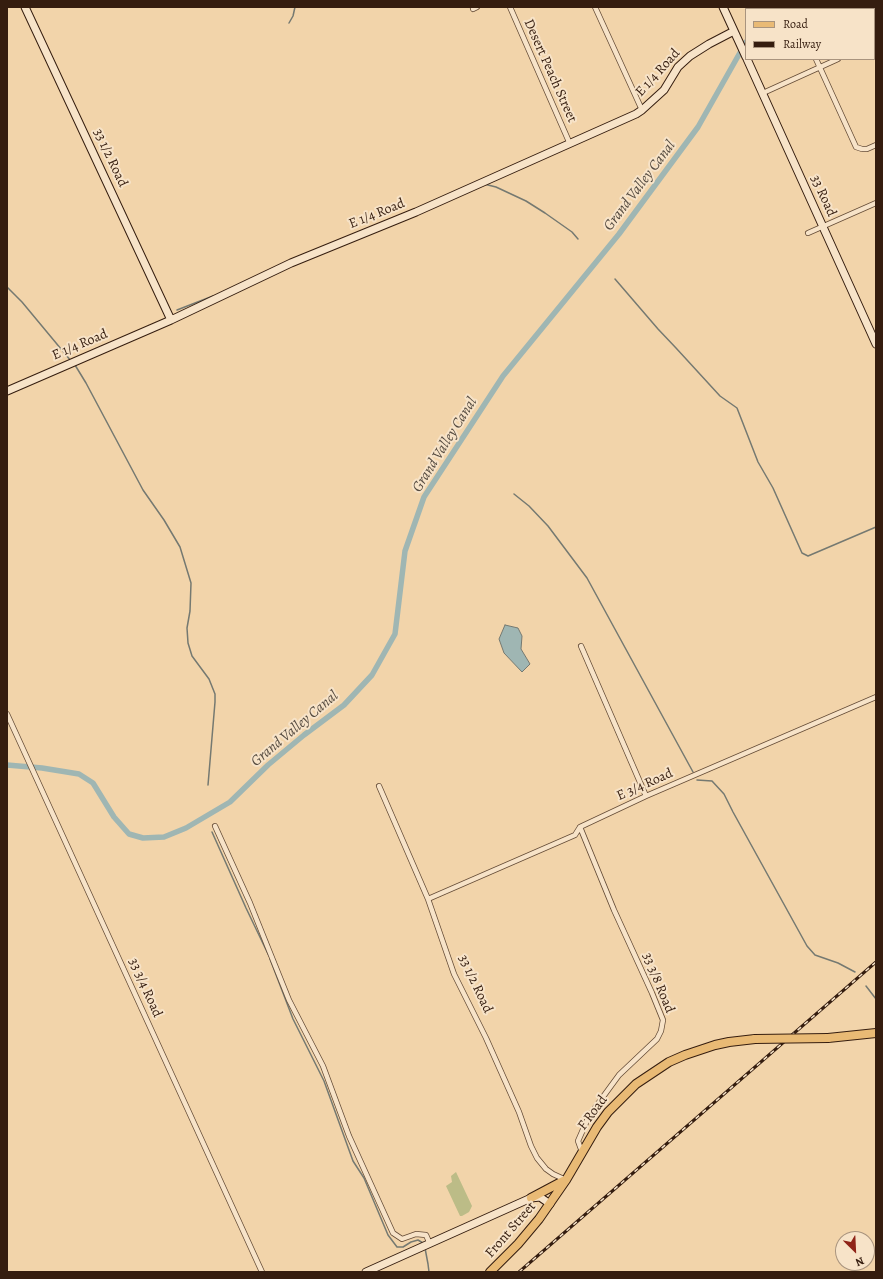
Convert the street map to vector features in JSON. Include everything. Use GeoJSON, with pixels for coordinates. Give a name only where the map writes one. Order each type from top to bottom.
{"type":"FeatureCollection","features":[{"type":"Feature","properties":{"kind":"main road","name":"F Road"},"geometry":{"type":"LineString","coordinates":[[550,1204],[597,1127],[608,1112],[631,1089],[652,1072],[669,1062],[701,1049],[729,1042],[755,1039],[828,1038],[876,1033]]}},
{"type":"Feature","properties":{"kind":"main road"},"geometry":{"type":"LineString","coordinates":[[531,1198],[566,1180]]}},
{"type":"Feature","properties":{"kind":"main road","name":"Front Street"},"geometry":{"type":"LineString","coordinates":[[490,1272],[522,1240],[550,1204]]}},
{"type":"Feature","properties":{"kind":"street","name":"33 1/2 Road"},"geometry":{"type":"LineString","coordinates":[[25,7],[171,320]]}},
{"type":"Feature","properties":{"kind":"street","name":"Desert Peach Street"},"geometry":{"type":"LineString","coordinates":[[510,7],[570,144]]}},
{"type":"Feature","properties":{"kind":"street"},"geometry":{"type":"LineString","coordinates":[[595,7],[642,110]]}},
{"type":"Feature","properties":{"kind":"street","name":"33 Road"},"geometry":{"type":"LineString","coordinates":[[723,7],[745,55]]}},
{"type":"Feature","properties":{"kind":"street","name":"E 1/4 Road"},"geometry":{"type":"LineString","coordinates":[[7,391],[171,320],[291,264],[416,212],[636,114],[664,90],[678,67],[690,56],[734,31]]}},
{"type":"Feature","properties":{"kind":"street","name":"33 Road"},"geometry":{"type":"LineString","coordinates":[[747,60],[876,344]]}},
{"type":"Feature","properties":{"kind":"street"},"geometry":{"type":"LineString","coordinates":[[816,60],[856,147],[868,149],[876,145]]}},
{"type":"Feature","properties":{"kind":"street"},"geometry":{"type":"LineString","coordinates":[[763,93],[836,60]]}},
{"type":"Feature","properties":{"kind":"street"},"geometry":{"type":"LineString","coordinates":[[808,233],[876,203]]}},
{"type":"Feature","properties":{"kind":"street"},"geometry":{"type":"LineString","coordinates":[[581,646],[646,796]]}},
{"type":"Feature","properties":{"kind":"street","name":"E 3/4 Road"},"geometry":{"type":"LineString","coordinates":[[428,899],[575,835],[580,827],[646,796],[876,697]]}},
{"type":"Feature","properties":{"kind":"street","name":"33 3/4 Road"},"geometry":{"type":"LineString","coordinates":[[7,714],[262,1272]]}},
{"type":"Feature","properties":{"kind":"street","name":"33 1/2 Road"},"geometry":{"type":"LineString","coordinates":[[380,786],[428,899],[454,974],[486,1038],[519,1112],[531,1146],[537,1158],[546,1169],[566,1180]]}},
{"type":"Feature","properties":{"kind":"street"},"geometry":{"type":"LineString","coordinates":[[215,826],[250,903],[289,1000],[323,1066],[349,1136],[393,1234],[402,1239],[416,1234],[426,1235],[430,1244]]}},
{"type":"Feature","properties":{"kind":"street","name":"33 3/8 Road"},"geometry":{"type":"LineString","coordinates":[[580,827],[614,910],[663,1020],[661,1031],[657,1039],[619,1075],[589,1116],[578,1140],[582,1153]]}},
{"type":"Feature","properties":{"kind":"street"},"geometry":{"type":"LineString","coordinates":[[366,1272],[531,1198],[540,1197],[550,1204]]}},
{"type":"Feature","properties":{"kind":"green space"},"geometry":{"type":"Polygon","coordinates":[[[456,1172],[472,1206],[469,1212],[462,1216],[460,1216],[446,1186],[452,1182],[451,1176],[456,1172]]]}},
{"type":"Feature","properties":{"kind":"water"},"geometry":{"type":"Polygon","coordinates":[[[505,625],[518,628],[522,636],[521,649],[530,664],[522,672],[504,653],[499,639],[505,625]]]}},
{"type":"Feature","properties":{"kind":"waterway"},"geometry":{"type":"LineString","coordinates":[[289,23],[293,16],[295,7]]}},
{"type":"Feature","properties":{"kind":"waterway","name":"Grand Valley Canal"},"geometry":{"type":"LineString","coordinates":[[7,765],[42,768],[79,774],[93,783],[114,817],[129,834],[143,838],[164,837],[186,828],[230,802],[268,765],[304,735],[344,705],[372,675],[395,634],[405,551],[424,497],[503,376],[619,234],[698,127],[745,44]]}},
{"type":"Feature","properties":{"kind":"waterway"},"geometry":{"type":"LineString","coordinates":[[484,184],[496,187],[526,201],[572,232],[578,239]]}},
{"type":"Feature","properties":{"kind":"waterway"},"geometry":{"type":"LineString","coordinates":[[615,279],[658,329],[720,396],[737,408],[758,462],[773,488],[802,553],[808,556],[876,527]]}},
{"type":"Feature","properties":{"kind":"waterway"},"geometry":{"type":"LineString","coordinates":[[7,287],[22,302],[71,361]]}},
{"type":"Feature","properties":{"kind":"waterway"},"geometry":{"type":"LineString","coordinates":[[177,310],[213,296]]}},
{"type":"Feature","properties":{"kind":"waterway"},"geometry":{"type":"LineString","coordinates":[[75,365],[143,490],[164,520],[180,547],[191,583],[190,611],[187,628],[188,643],[192,656],[209,679],[215,694],[208,785]]}},
{"type":"Feature","properties":{"kind":"waterway"},"geometry":{"type":"LineString","coordinates":[[514,494],[529,506],[548,526],[587,578],[693,772]]}},
{"type":"Feature","properties":{"kind":"waterway"},"geometry":{"type":"LineString","coordinates":[[697,780],[712,781],[724,794],[807,946],[815,955],[838,963],[855,972]]}},
{"type":"Feature","properties":{"kind":"waterway"},"geometry":{"type":"LineString","coordinates":[[212,832],[269,956]]}},
{"type":"Feature","properties":{"kind":"waterway"},"geometry":{"type":"LineString","coordinates":[[270,959],[293,1019],[324,1081],[353,1161],[364,1178],[388,1235],[397,1247],[403,1247],[418,1240],[423,1243]]}},
{"type":"Feature","properties":{"kind":"waterway"},"geometry":{"type":"LineString","coordinates":[[866,986],[876,999]]}},
{"type":"Feature","properties":{"kind":"waterway"},"geometry":{"type":"LineString","coordinates":[[425,1248],[429,1272]]}},
{"type":"Feature","properties":{"kind":"railway"},"geometry":{"type":"LineString","coordinates":[[519,1272],[876,962]]}}]}
